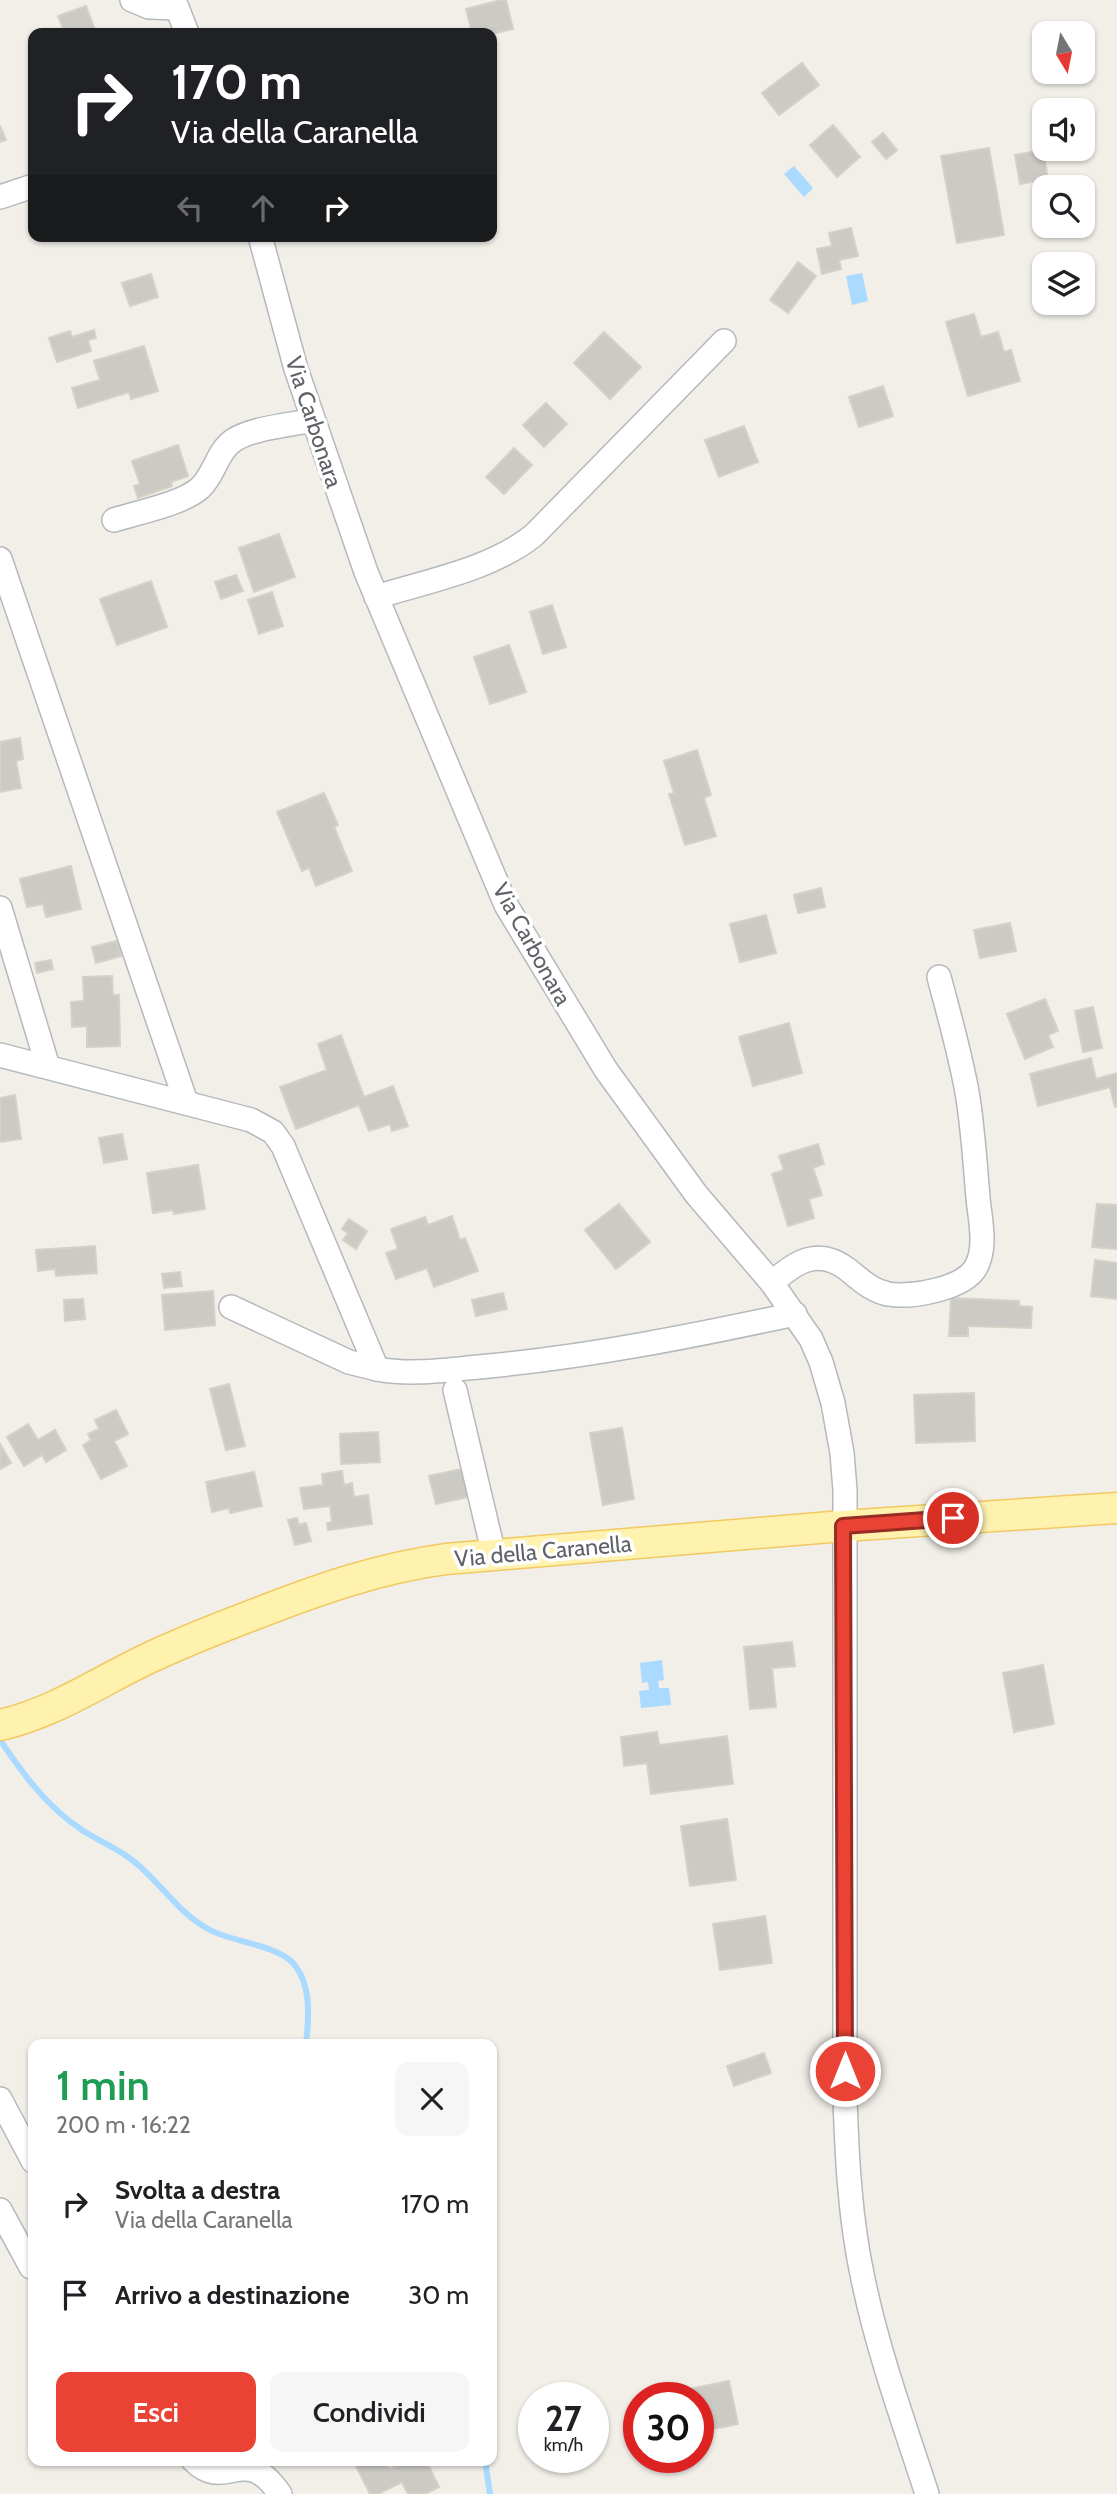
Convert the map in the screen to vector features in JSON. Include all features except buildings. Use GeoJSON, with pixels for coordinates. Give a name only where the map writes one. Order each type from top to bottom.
{"type":"FeatureCollection","features":[{"type":"Feature","properties":{"kind":"main road","name":"Via della Caranella"},"geometry":{"type":"LineString","coordinates":[[0,1726],[46,1711],[176,1646],[339,1582],[385,1569],[494,1555],[843,1526],[1117,1508]]}},
{"type":"Feature","properties":{"kind":"street"},"geometry":{"type":"LineString","coordinates":[[132,0],[149,7],[176,4],[185,28]]}},
{"type":"Feature","properties":{"kind":"street"},"geometry":{"type":"LineString","coordinates":[[0,197],[28,188]]}},
{"type":"Feature","properties":{"kind":"street","name":"Via Carbonara"},"geometry":{"type":"LineString","coordinates":[[262,242],[296,369],[376,597],[506,905],[606,1070],[696,1194],[795,1314],[816,1350],[833,1403],[844,1469],[845,2084],[850,2192],[869,2305],[926,2494]]}},
{"type":"Feature","properties":{"kind":"street"},"geometry":{"type":"LineString","coordinates":[[376,597],[486,562],[520,546],[534,535],[724,341]]}},
{"type":"Feature","properties":{"kind":"street"},"geometry":{"type":"LineString","coordinates":[[114,520],[193,493],[206,481],[220,456],[234,440],[253,433],[313,420]]}},
{"type":"Feature","properties":{"kind":"street"},"geometry":{"type":"LineString","coordinates":[[0,559],[186,1102]]}},
{"type":"Feature","properties":{"kind":"street"},"geometry":{"type":"LineString","coordinates":[[0,908],[48,1067]]}},
{"type":"Feature","properties":{"kind":"street"},"geometry":{"type":"LineString","coordinates":[[772,1283],[795,1264],[813,1258],[839,1264],[866,1285],[899,1295],[944,1287],[962,1280],[974,1270],[981,1253],[981,1233],[971,1121],[960,1058],[939,977]]}},
{"type":"Feature","properties":{"kind":"street"},"geometry":{"type":"LineString","coordinates":[[0,1055],[257,1122],[279,1139],[377,1369]]}},
{"type":"Feature","properties":{"kind":"street"},"geometry":{"type":"LineString","coordinates":[[231,1307],[349,1362],[377,1369],[414,1373],[582,1356],[700,1335],[795,1314]]}},
{"type":"Feature","properties":{"kind":"street"},"geometry":{"type":"LineString","coordinates":[[455,1390],[494,1555]]}},
{"type":"Feature","properties":{"kind":"street"},"geometry":{"type":"LineString","coordinates":[[0,2099],[28,2152]]}},
{"type":"Feature","properties":{"kind":"street"},"geometry":{"type":"LineString","coordinates":[[0,2210],[28,2261]]}},
{"type":"Feature","properties":{"kind":"street"},"geometry":{"type":"LineString","coordinates":[[196,2466],[209,2482],[222,2485],[246,2476],[261,2475],[281,2494]]}},
{"type":"Feature","properties":{"kind":"water"},"geometry":{"type":"Polygon","coordinates":[[[794,166],[813,188],[804,197],[784,174],[794,166]]]}},
{"type":"Feature","properties":{"kind":"water"},"geometry":{"type":"Polygon","coordinates":[[[862,273],[868,301],[852,305],[846,276],[862,273]]]}},
{"type":"Feature","properties":{"kind":"water"},"geometry":{"type":"Polygon","coordinates":[[[662,1660],[664,1680],[658,1681],[659,1688],[669,1688],[671,1705],[641,1708],[639,1691],[649,1690],[648,1682],[642,1683],[640,1663],[662,1660]]]}},
{"type":"Feature","properties":{"kind":"waterway"},"geometry":{"type":"LineString","coordinates":[[0,1740],[27,1777],[58,1811],[82,1830],[130,1859],[197,1922],[217,1933],[274,1951],[292,1962],[306,1990],[306,2039]]}},
{"type":"Feature","properties":{"kind":"waterway"},"geometry":{"type":"LineString","coordinates":[[486,2466],[490,2494]]}},
{"type":"Feature","properties":{"kind":"route"},"geometry":{"type":"LineString","coordinates":[[845,2071],[843,1526],[953,1518]]}}]}
